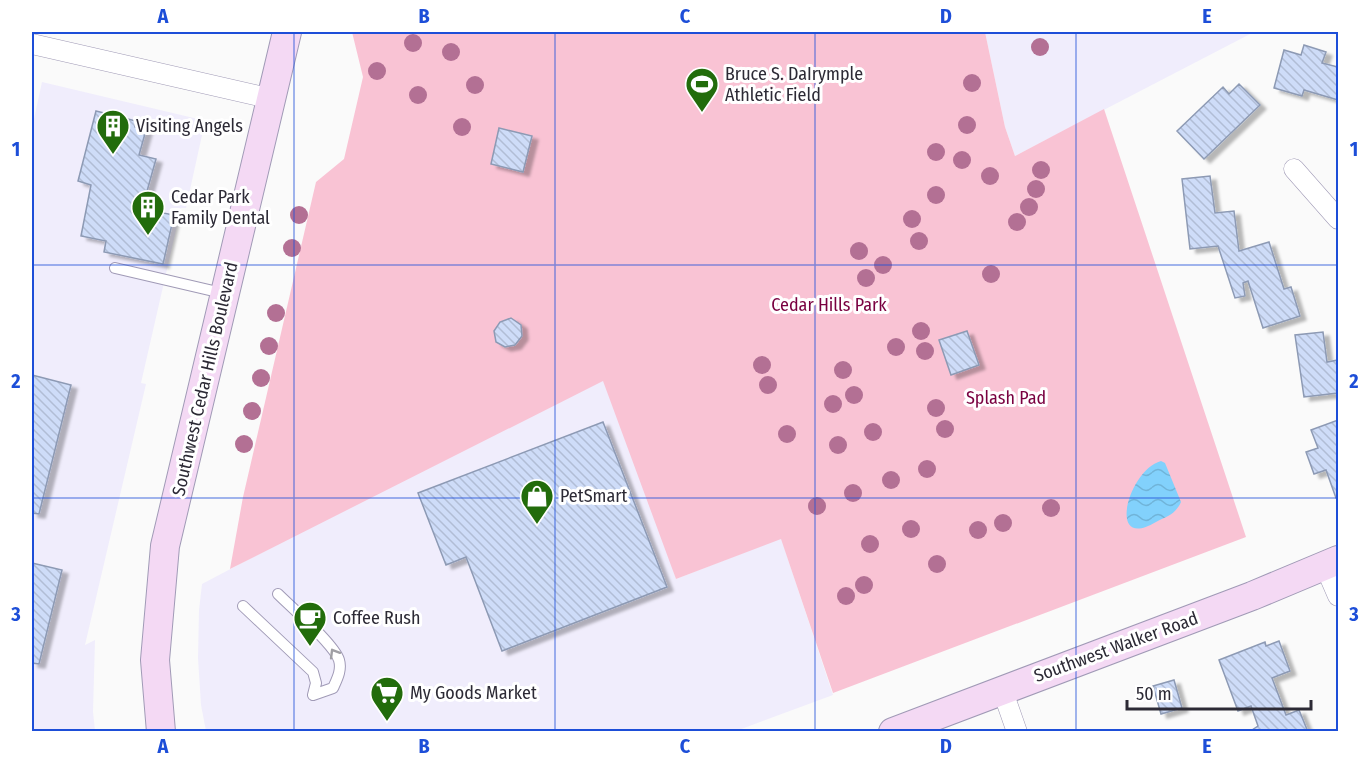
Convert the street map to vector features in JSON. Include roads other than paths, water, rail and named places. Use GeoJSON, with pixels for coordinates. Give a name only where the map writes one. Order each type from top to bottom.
{"type":"FeatureCollection","features":[{"type":"Feature","properties":{"kind":"main road","name":"Southwest Cedar Hills Boulevard"},"geometry":{"type":"LineString","coordinates":[[161,732],[155,660],[165,546],[287,32]]}},
{"type":"Feature","properties":{"kind":"main road","name":"Southwest Walker Road"},"geometry":{"type":"LineString","coordinates":[[893,732],[1252,596],[1332,563]]}},
{"type":"Feature","properties":{"kind":"street"},"geometry":{"type":"LineString","coordinates":[[32,44],[272,99]]}},
{"type":"Feature","properties":{"kind":"street"},"geometry":{"type":"LineString","coordinates":[[1294,169],[1338,219]]}},
{"type":"Feature","properties":{"kind":"street"},"geometry":{"type":"LineString","coordinates":[[1332,563],[1338,596]]}},
{"type":"Feature","properties":{"kind":"street"},"geometry":{"type":"LineString","coordinates":[[1002,689],[1017,732]]}},
{"type":"Feature","properties":{"kind":"lane"},"geometry":{"type":"LineString","coordinates":[[115,268],[226,294]]}},
{"type":"Feature","properties":{"kind":"lane"},"geometry":{"type":"LineString","coordinates":[[243,606],[313,672],[316,682],[313,695],[333,687],[339,675],[339,660],[331,648],[278,594]]}},
{"type":"Feature","properties":{"kind":"water"},"geometry":{"type":"Polygon","coordinates":[[[1161,461],[1165,463],[1181,502],[1173,512],[1156,522],[1141,528],[1131,526],[1127,518],[1127,506],[1132,492],[1149,467],[1161,461]]]}},
{"type":"Feature","properties":{"kind":"place","name":"Bruce S. DaIrymple Athletic Field"},"geometry":{"type":"Point","coordinates":[702,113]}},
{"type":"Feature","properties":{"kind":"place","name":"Visiting Angels"},"geometry":{"type":"Point","coordinates":[113,155]}},
{"type":"Feature","properties":{"kind":"place","name":"Cedar Park Family Dental"},"geometry":{"type":"Point","coordinates":[148,236]}},
{"type":"Feature","properties":{"kind":"place","name":"PetSmart"},"geometry":{"type":"Point","coordinates":[537,525]}},
{"type":"Feature","properties":{"kind":"place","name":"Coffee Rush"},"geometry":{"type":"Point","coordinates":[310,647]}},
{"type":"Feature","properties":{"kind":"place","name":"My Goods Market"},"geometry":{"type":"Point","coordinates":[387,722]}},
{"type":"Feature","properties":{"kind":"park label","name":"Cedar Hills Park"},"geometry":{"type":"Point","coordinates":[829,305]}},
{"type":"Feature","properties":{"kind":"park label","name":"Splash Pad"},"geometry":{"type":"Point","coordinates":[1006,398]}}]}
